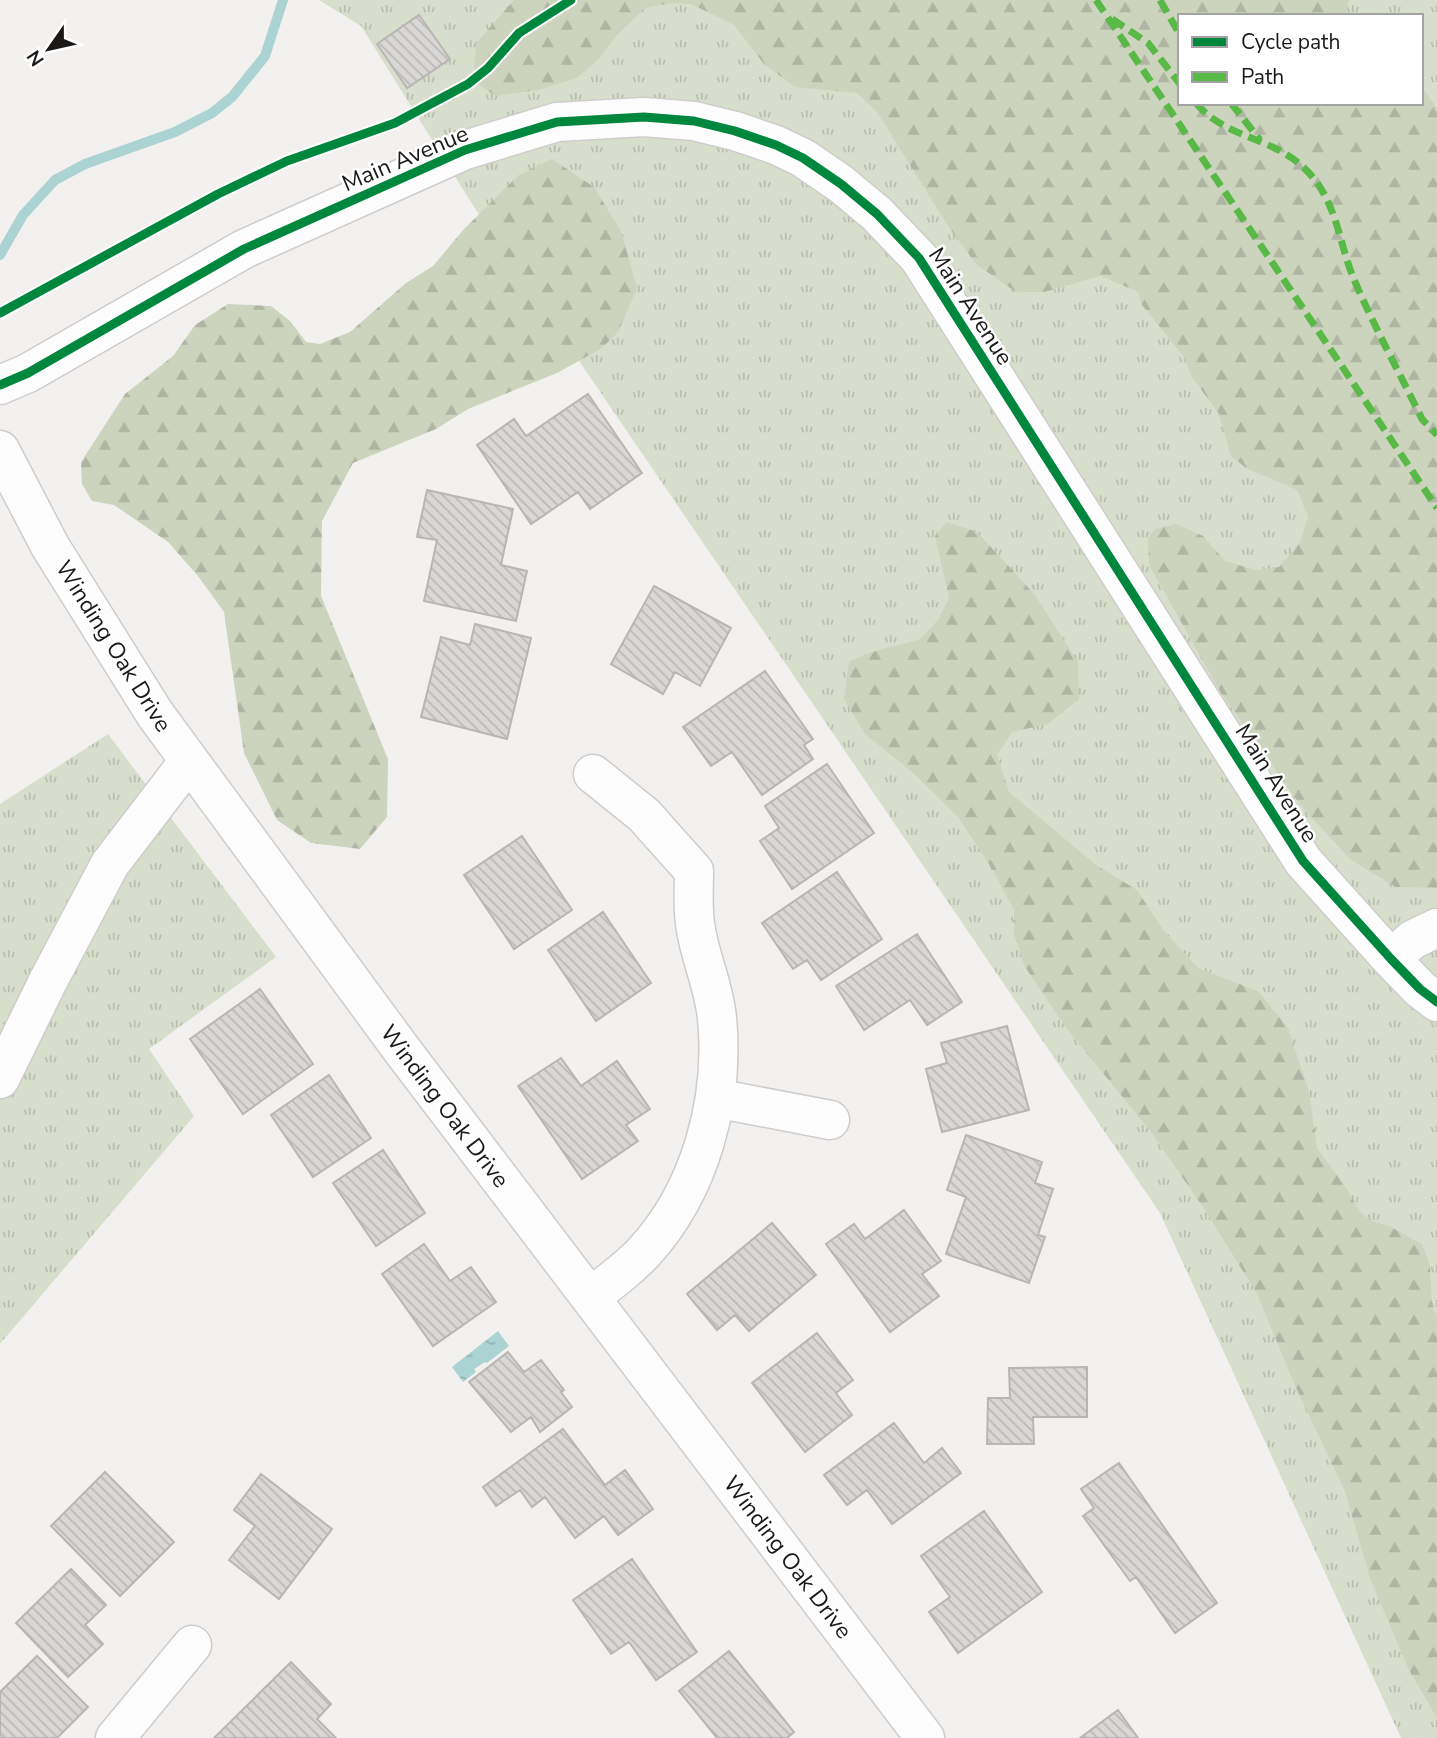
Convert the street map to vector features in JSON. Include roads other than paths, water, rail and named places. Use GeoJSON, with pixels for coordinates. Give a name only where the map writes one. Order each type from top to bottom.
{"type":"FeatureCollection","features":[{"type":"Feature","properties":{"kind":"street","name":"Main Avenue"},"geometry":{"type":"LineString","coordinates":[[0,385],[28,373],[244,249],[465,150],[557,122],[607,117],[694,121],[776,145],[803,158],[841,184],[877,214],[919,258],[1303,861],[1391,959],[1420,989],[1437,1002]]}},
{"type":"Feature","properties":{"kind":"street","name":"Winding Oak Drive"},"geometry":{"type":"LineString","coordinates":[[0,450],[50,546],[155,714],[402,1050],[925,1738]]}},
{"type":"Feature","properties":{"kind":"street"},"geometry":{"type":"LineString","coordinates":[[0,1079],[110,864],[189,761]]}},
{"type":"Feature","properties":{"kind":"street"},"geometry":{"type":"LineString","coordinates":[[590,1297],[642,1254],[673,1214],[699,1160],[715,1098],[717,1019],[712,987],[695,929],[694,871],[644,815],[593,774]]}},
{"type":"Feature","properties":{"kind":"street"},"geometry":{"type":"LineString","coordinates":[[1391,959],[1412,940],[1437,928]]}},
{"type":"Feature","properties":{"kind":"street"},"geometry":{"type":"LineString","coordinates":[[715,1098],[830,1120]]}},
{"type":"Feature","properties":{"kind":"street"},"geometry":{"type":"LineString","coordinates":[[115,1738],[192,1645]]}},
{"type":"Feature","properties":{"kind":"water"},"geometry":{"type":"Polygon","coordinates":[[[498,1331],[509,1346],[487,1363],[474,1369],[476,1372],[463,1382],[452,1367],[498,1331]]]}},
{"type":"Feature","properties":{"kind":"waterway"},"geometry":{"type":"LineString","coordinates":[[0,255],[23,215],[55,180],[85,164],[175,132],[212,113],[232,97],[265,56],[283,0]]}}]}
